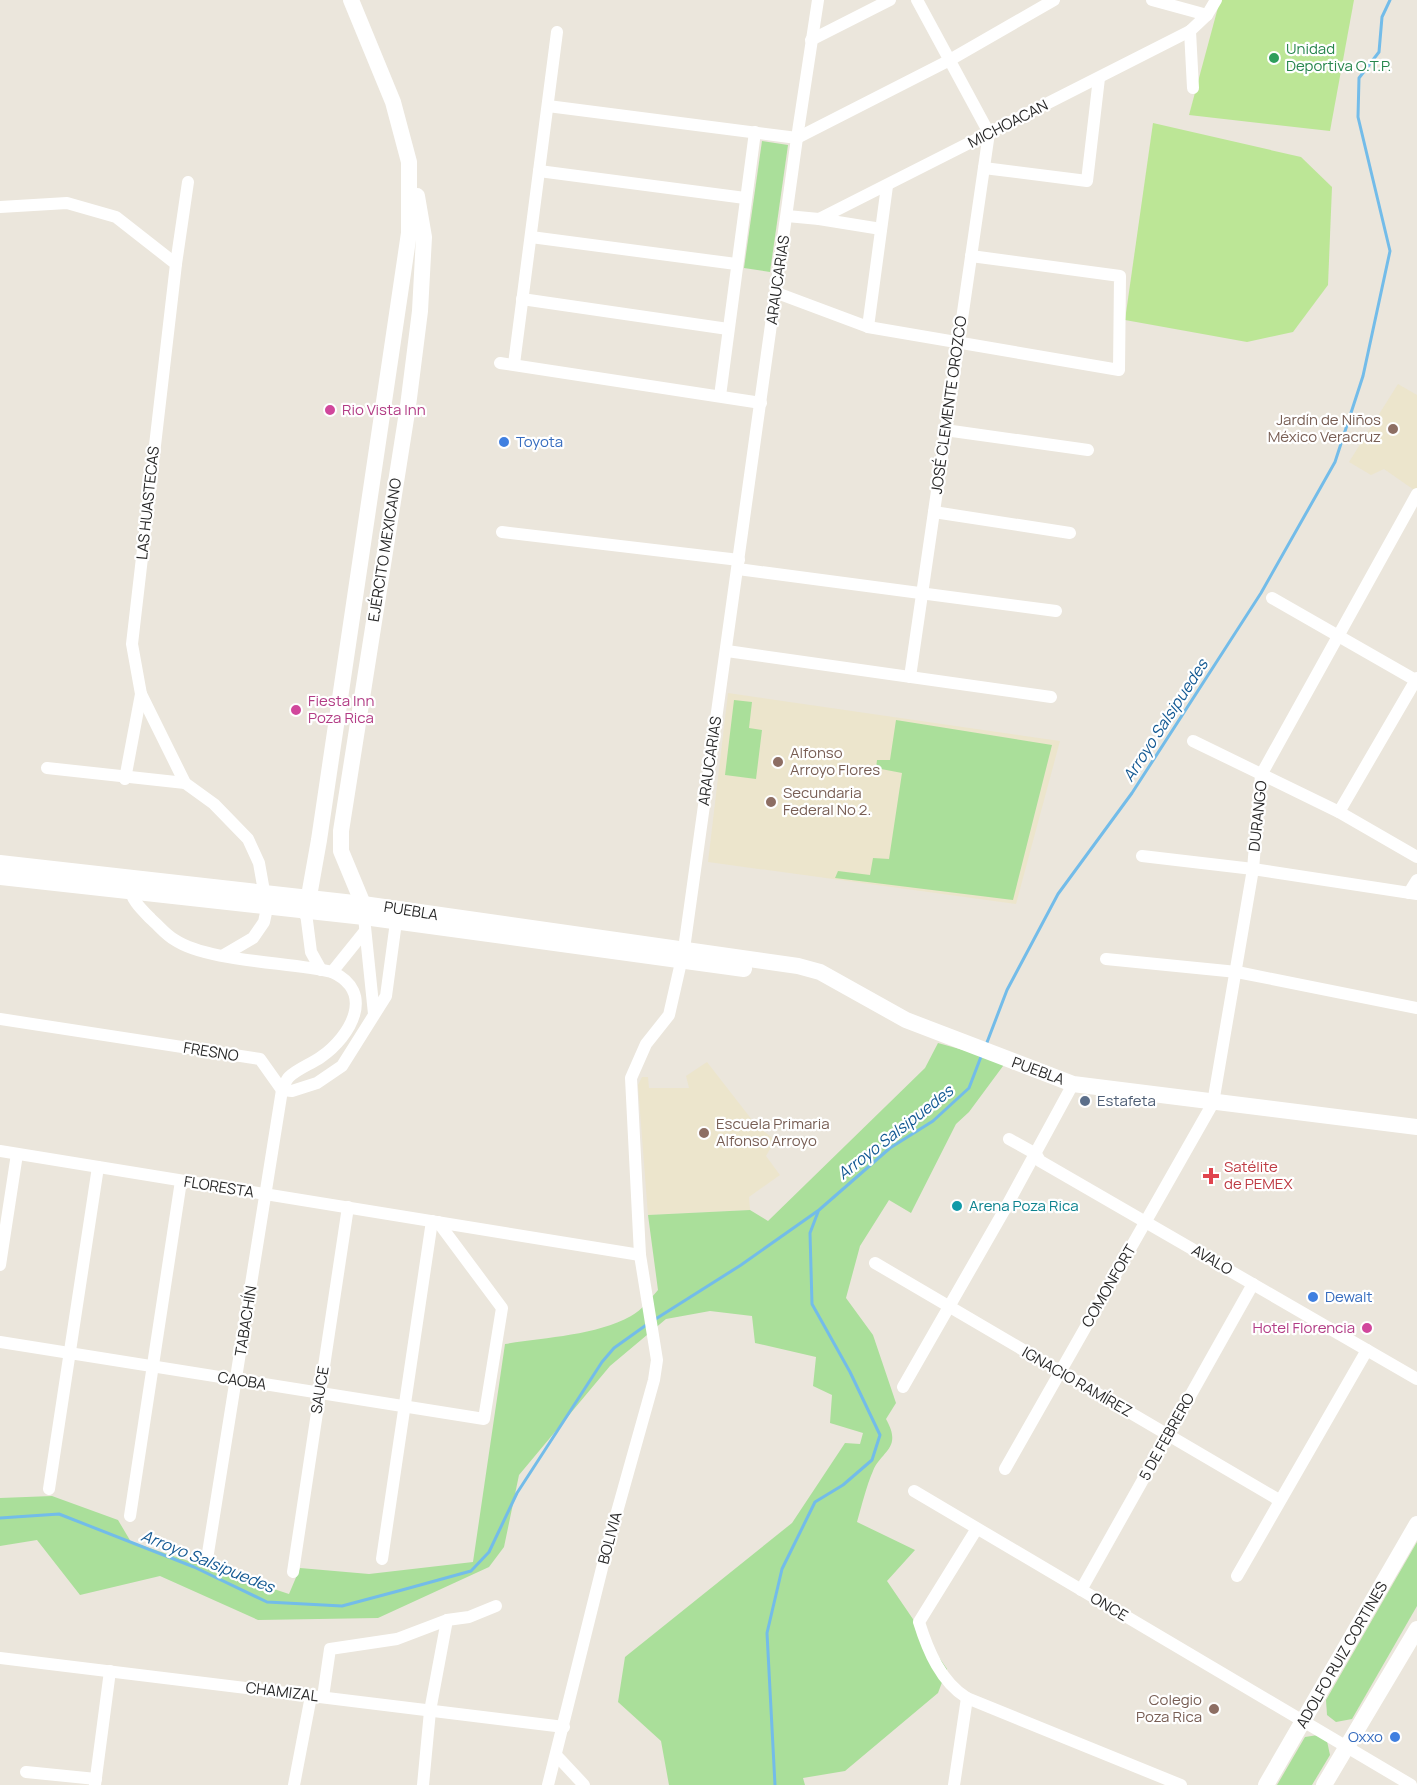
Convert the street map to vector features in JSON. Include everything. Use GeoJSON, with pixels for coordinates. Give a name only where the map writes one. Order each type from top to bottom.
{"type":"FeatureCollection","features":[{"type":"Feature","properties":{"kind":"main road","name":"EJÉRCITO MEXICANO"},"geometry":{"type":"LineString","coordinates":[[351,0],[393,102],[419,204],[424,237],[420,311],[341,831],[341,851],[364,917]]}},
{"type":"Feature","properties":{"kind":"main road","name":"EJÉRCITO MEXICANO"},"geometry":{"type":"LineString","coordinates":[[307,906],[319,840],[409,233],[411,178]]}},
{"type":"Feature","properties":{"kind":"main road"},"geometry":{"type":"LineString","coordinates":[[397,310],[420,311]]}},
{"type":"Feature","properties":{"kind":"main road"},"geometry":{"type":"LineString","coordinates":[[361,554],[384,558]]}},
{"type":"Feature","properties":{"kind":"main road"},"geometry":{"type":"LineString","coordinates":[[319,840],[341,851]]}},
{"type":"Feature","properties":{"kind":"main road","name":"PUEBLA"},"geometry":{"type":"LineString","coordinates":[[0,863],[130,885],[307,906],[396,922],[798,966],[820,972],[906,1020],[1065,1082],[1213,1103],[1417,1127]]}},
{"type":"Feature","properties":{"kind":"main road","name":"PUEBLA"},"geometry":{"type":"LineString","coordinates":[[0,877],[130,885]]}},
{"type":"Feature","properties":{"kind":"main road","name":"PUEBLA"},"geometry":{"type":"LineString","coordinates":[[364,917],[682,955]]}},
{"type":"Feature","properties":{"kind":"main road","name":"ADOLFO RUIZ CORTINES"},"geometry":{"type":"LineString","coordinates":[[1266,1785],[1417,1524]]}},
{"type":"Feature","properties":{"kind":"main road"},"geometry":{"type":"LineString","coordinates":[[1324,1785],[1417,1629]]}},
{"type":"Feature","properties":{"kind":"street","name":"ARAUCARIAS"},"geometry":{"type":"LineString","coordinates":[[640,1255],[631,1078],[646,1044],[669,1015],[682,955],[777,293],[796,138],[818,0]]}},
{"type":"Feature","properties":{"kind":"street"},"geometry":{"type":"LineString","coordinates":[[811,40],[890,0]]}},
{"type":"Feature","properties":{"kind":"street"},"geometry":{"type":"LineString","coordinates":[[917,0],[989,134]]}},
{"type":"Feature","properties":{"kind":"street"},"geometry":{"type":"LineString","coordinates":[[548,106],[796,138],[948,61],[1054,0]]}},
{"type":"Feature","properties":{"kind":"street"},"geometry":{"type":"LineString","coordinates":[[1152,0],[1207,15]]}},
{"type":"Feature","properties":{"kind":"street","name":"MICHOACAN"},"geometry":{"type":"LineString","coordinates":[[819,219],[1190,31],[1207,15],[1216,0]]}},
{"type":"Feature","properties":{"kind":"street"},"geometry":{"type":"LineString","coordinates":[[1190,31],[1193,88]]}},
{"type":"Feature","properties":{"kind":"street"},"geometry":{"type":"LineString","coordinates":[[514,364],[557,32]]}},
{"type":"Feature","properties":{"kind":"street"},"geometry":{"type":"LineString","coordinates":[[984,168],[1087,181],[1099,78]]}},
{"type":"Feature","properties":{"kind":"street"},"geometry":{"type":"LineString","coordinates":[[720,396],[755,132]]}},
{"type":"Feature","properties":{"kind":"street","name":"JOSÉ CLEMENTE OROZCO"},"geometry":{"type":"LineString","coordinates":[[910,677],[989,134]]}},
{"type":"Feature","properties":{"kind":"street"},"geometry":{"type":"LineString","coordinates":[[539,171],[745,198]]}},
{"type":"Feature","properties":{"kind":"street","name":"LAS HUASTECAS"},"geometry":{"type":"LineString","coordinates":[[188,182],[176,264],[132,644],[141,694],[185,783],[214,804],[248,839],[259,863],[266,901]]}},
{"type":"Feature","properties":{"kind":"street"},"geometry":{"type":"LineString","coordinates":[[868,327],[887,186]]}},
{"type":"Feature","properties":{"kind":"street"},"geometry":{"type":"LineString","coordinates":[[0,207],[67,203],[116,217],[176,264]]}},
{"type":"Feature","properties":{"kind":"street"},"geometry":{"type":"LineString","coordinates":[[787,216],[881,229]]}},
{"type":"Feature","properties":{"kind":"street"},"geometry":{"type":"LineString","coordinates":[[531,237],[736,264]]}},
{"type":"Feature","properties":{"kind":"street"},"geometry":{"type":"LineString","coordinates":[[777,293],[868,327],[1119,370],[1120,276],[971,256]]}},
{"type":"Feature","properties":{"kind":"street"},"geometry":{"type":"LineString","coordinates":[[522,299],[728,329]]}},
{"type":"Feature","properties":{"kind":"street"},"geometry":{"type":"LineString","coordinates":[[500,363],[761,403]]}},
{"type":"Feature","properties":{"kind":"street"},"geometry":{"type":"LineString","coordinates":[[945,430],[1088,450]]}},
{"type":"Feature","properties":{"kind":"street","name":"DURANGO"},"geometry":{"type":"LineString","coordinates":[[1213,1103],[1253,869],[1261,775],[1337,635],[1416,500]]}},
{"type":"Feature","properties":{"kind":"street"},"geometry":{"type":"LineString","coordinates":[[934,512],[1070,533]]}},
{"type":"Feature","properties":{"kind":"street"},"geometry":{"type":"LineString","coordinates":[[502,532],[1056,611]]}},
{"type":"Feature","properties":{"kind":"street"},"geometry":{"type":"LineString","coordinates":[[1272,598],[1417,680],[1339,812]]}},
{"type":"Feature","properties":{"kind":"street"},"geometry":{"type":"LineString","coordinates":[[727,651],[1051,697]]}},
{"type":"Feature","properties":{"kind":"street"},"geometry":{"type":"LineString","coordinates":[[125,778],[141,694]]}},
{"type":"Feature","properties":{"kind":"street"},"geometry":{"type":"LineString","coordinates":[[1193,741],[1339,812],[1417,857]]}},
{"type":"Feature","properties":{"kind":"street"},"geometry":{"type":"LineString","coordinates":[[47,768],[185,783]]}},
{"type":"Feature","properties":{"kind":"street"},"geometry":{"type":"LineString","coordinates":[[1142,856],[1253,869],[1413,894],[1417,880]]}},
{"type":"Feature","properties":{"kind":"street"},"geometry":{"type":"LineString","coordinates":[[130,885],[139,908],[174,940],[188,947],[327,971],[344,978],[354,987],[357,999],[356,1011],[336,1044],[323,1056],[288,1077],[282,1090],[292,1091],[317,1083],[342,1066],[386,996],[396,922]]}},
{"type":"Feature","properties":{"kind":"street"},"geometry":{"type":"LineString","coordinates":[[224,955],[253,938],[264,922],[266,901]]}},
{"type":"Feature","properties":{"kind":"street"},"geometry":{"type":"LineString","coordinates":[[307,906],[311,952],[327,971]]}},
{"type":"Feature","properties":{"kind":"street"},"geometry":{"type":"LineString","coordinates":[[327,971],[364,917]]}},
{"type":"Feature","properties":{"kind":"street"},"geometry":{"type":"LineString","coordinates":[[364,917],[374,1014]]}},
{"type":"Feature","properties":{"kind":"street"},"geometry":{"type":"LineString","coordinates":[[1106,959],[1237,972],[1417,1008]]}},
{"type":"Feature","properties":{"kind":"street","name":"FRESNO"},"geometry":{"type":"LineString","coordinates":[[0,1019],[260,1059],[282,1090]]}},
{"type":"Feature","properties":{"kind":"street"},"geometry":{"type":"LineString","coordinates":[[903,1387],[1036,1154],[1065,1082]]}},
{"type":"Feature","properties":{"kind":"street","name":"TABACHÍN"},"geometry":{"type":"LineString","coordinates":[[208,1553],[282,1090]]}},
{"type":"Feature","properties":{"kind":"street","name":"COMONFORT"},"geometry":{"type":"LineString","coordinates":[[1005,1469],[1213,1103]]}},
{"type":"Feature","properties":{"kind":"street","name":"AVALO"},"geometry":{"type":"LineString","coordinates":[[1009,1138],[1036,1154],[1040,1161],[1417,1379]]}},
{"type":"Feature","properties":{"kind":"street","name":"FLORESTA"},"geometry":{"type":"LineString","coordinates":[[0,1152],[640,1255]]}},
{"type":"Feature","properties":{"kind":"street"},"geometry":{"type":"LineString","coordinates":[[0,1265],[17,1154]]}},
{"type":"Feature","properties":{"kind":"street"},"geometry":{"type":"LineString","coordinates":[[49,1489],[98,1167]]}},
{"type":"Feature","properties":{"kind":"street"},"geometry":{"type":"LineString","coordinates":[[130,1516],[180,1181]]}},
{"type":"Feature","properties":{"kind":"street","name":"SAUCE"},"geometry":{"type":"LineString","coordinates":[[293,1572],[348,1208]]}},
{"type":"Feature","properties":{"kind":"street"},"geometry":{"type":"LineString","coordinates":[[382,1559],[435,1222]]}},
{"type":"Feature","properties":{"kind":"street","name":"CAOBA"},"geometry":{"type":"LineString","coordinates":[[0,1342],[484,1419],[502,1308],[435,1222]]}},
{"type":"Feature","properties":{"kind":"street","name":"BOLIVIA"},"geometry":{"type":"LineString","coordinates":[[548,1785],[608,1544],[654,1380],[657,1360],[640,1255]]}},
{"type":"Feature","properties":{"kind":"street","name":"IGNACIO RAMÍREZ"},"geometry":{"type":"LineString","coordinates":[[875,1263],[1279,1500]]}},
{"type":"Feature","properties":{"kind":"street","name":"5 DE FEBRERO"},"geometry":{"type":"LineString","coordinates":[[1081,1590],[1253,1284]]}},
{"type":"Feature","properties":{"kind":"street"},"geometry":{"type":"LineString","coordinates":[[1237,1576],[1367,1350]]}},
{"type":"Feature","properties":{"kind":"street","name":"ONCE"},"geometry":{"type":"LineString","coordinates":[[914,1491],[976,1530],[1411,1785]]}},
{"type":"Feature","properties":{"kind":"street"},"geometry":{"type":"LineString","coordinates":[[976,1530],[919,1622],[929,1652],[954,1690],[967,1698],[1154,1780],[1181,1785]]}},
{"type":"Feature","properties":{"kind":"street"},"geometry":{"type":"LineString","coordinates":[[294,1785],[330,1649],[397,1639],[447,1620],[469,1617],[496,1606]]}},
{"type":"Feature","properties":{"kind":"street"},"geometry":{"type":"LineString","coordinates":[[423,1785],[430,1711],[447,1620]]}},
{"type":"Feature","properties":{"kind":"street","name":"CHAMIZAL"},"geometry":{"type":"LineString","coordinates":[[0,1658],[564,1727]]}},
{"type":"Feature","properties":{"kind":"street"},"geometry":{"type":"LineString","coordinates":[[26,1772],[96,1782],[110,1671]]}},
{"type":"Feature","properties":{"kind":"street"},"geometry":{"type":"LineString","coordinates":[[954,1785],[967,1698]]}},
{"type":"Feature","properties":{"kind":"street"},"geometry":{"type":"LineString","coordinates":[[556,1755],[584,1785]]}},
{"type":"Feature","properties":{"kind":"shaded area","name":"Jardín de Niños México Veracruz"},"geometry":{"type":"Polygon","coordinates":[[[1398,384],[1417,395],[1417,492],[1384,469],[1371,475],[1349,462],[1398,384]]]}},
{"type":"Feature","properties":{"kind":"shaded area"},"geometry":{"type":"Polygon","coordinates":[[[728,693],[1060,741],[1016,904],[708,862],[728,693]]]}},
{"type":"Feature","properties":{"kind":"shaded area","name":"Escuela Primaria Alfonso Arroyo"},"geometry":{"type":"Polygon","coordinates":[[[707,1062],[756,1125],[775,1140],[766,1156],[780,1175],[749,1197],[750,1210],[648,1215],[638,1085],[642,1077],[648,1077],[649,1088],[689,1088],[686,1076],[707,1062]]]}},
{"type":"Feature","properties":{"kind":"green space","name":"Unidad Deportiva O.T.P."},"geometry":{"type":"Polygon","coordinates":[[[1220,0],[1354,0],[1330,131],[1189,115],[1220,0]]]}},
{"type":"Feature","properties":{"kind":"green space"},"geometry":{"type":"Polygon","coordinates":[[[1153,123],[1301,157],[1332,187],[1328,285],[1293,332],[1247,342],[1125,320],[1153,123]]]}},
{"type":"Feature","properties":{"kind":"green space"},"geometry":{"type":"Polygon","coordinates":[[[762,141],[788,145],[770,272],[744,268],[762,141]]]}},
{"type":"Feature","properties":{"kind":"green space"},"geometry":{"type":"Polygon","coordinates":[[[734,700],[752,702],[749,728],[762,730],[756,779],[725,775],[734,700]]]}},
{"type":"Feature","properties":{"kind":"green space"},"geometry":{"type":"Polygon","coordinates":[[[896,720],[1052,745],[1013,900],[835,878],[838,871],[870,875],[873,858],[889,859],[902,773],[876,768],[877,760],[890,760],[896,720]]]}},
{"type":"Feature","properties":{"kind":"green space"},"geometry":{"type":"Polygon","coordinates":[[[938,1043],[1006,1062],[969,1112],[956,1124],[911,1213],[889,1200],[860,1246],[846,1298],[873,1335],[896,1403],[886,1419],[891,1429],[891,1443],[873,1471],[857,1522],[915,1550],[887,1581],[947,1669],[938,1693],[845,1771],[803,1778],[805,1785],[669,1785],[661,1741],[618,1702],[625,1657],[792,1523],[845,1443],[860,1444],[863,1433],[830,1423],[832,1395],[813,1386],[816,1357],[755,1343],[752,1316],[710,1311],[666,1319],[610,1366],[519,1475],[504,1547],[489,1567],[378,1618],[258,1620],[160,1576],[80,1595],[37,1540],[0,1546],[0,1498],[52,1496],[118,1520],[131,1542],[289,1594],[300,1568],[369,1574],[473,1562],[505,1344],[586,1332],[617,1323],[635,1314],[658,1290],[648,1215],[750,1210],[768,1221],[925,1068],[938,1043]]]}},
{"type":"Feature","properties":{"kind":"green space"},"geometry":{"type":"Polygon","coordinates":[[[1417,1542],[1417,1606],[1352,1719],[1336,1722],[1327,1715],[1326,1700],[1417,1542]]]}},
{"type":"Feature","properties":{"kind":"green space"},"geometry":{"type":"Polygon","coordinates":[[[1318,1735],[1327,1741],[1330,1755],[1312,1785],[1277,1785],[1305,1737],[1318,1735]]]}},
{"type":"Feature","properties":{"kind":"waterway","name":"Arroyo Salsipuedes"},"geometry":{"type":"LineString","coordinates":[[986,1045],[1007,990],[1058,894],[1132,793],[1261,593],[1335,462],[1363,376],[1390,251],[1358,117],[1359,78],[1379,52],[1382,17],[1390,0]]}},
{"type":"Feature","properties":{"kind":"waterway","name":"Arroyo Salsipuedes"},"geometry":{"type":"LineString","coordinates":[[654,1320],[741,1265],[819,1210],[890,1148],[933,1121],[969,1088],[982,1054]]}},
{"type":"Feature","properties":{"kind":"waterway"},"geometry":{"type":"LineString","coordinates":[[775,1785],[767,1633],[782,1569],[815,1502],[843,1485],[872,1460],[880,1435],[850,1372],[812,1304],[810,1233],[818,1212]]}},
{"type":"Feature","properties":{"kind":"waterway","name":"Arroyo Salsipuedes"},"geometry":{"type":"LineString","coordinates":[[0,1518],[59,1514],[194,1567],[267,1602],[342,1606],[471,1571],[489,1552],[517,1493],[602,1362],[614,1348],[649,1323]]}},
{"type":"Feature","properties":{"kind":"place","name":"Unidad Deportiva O.T.P."},"geometry":{"type":"Point","coordinates":[1274,58]}},
{"type":"Feature","properties":{"kind":"place","name":"Rio Vista Inn"},"geometry":{"type":"Point","coordinates":[330,410]}},
{"type":"Feature","properties":{"kind":"place","name":"Jardín de Niños México Veracruz"},"geometry":{"type":"Point","coordinates":[1393,429]}},
{"type":"Feature","properties":{"kind":"place","name":"Toyota"},"geometry":{"type":"Point","coordinates":[504,442]}},
{"type":"Feature","properties":{"kind":"place","name":"Fiesta Inn Poza Rica"},"geometry":{"type":"Point","coordinates":[296,710]}},
{"type":"Feature","properties":{"kind":"place","name":"Alfonso Arroyo Flores"},"geometry":{"type":"Point","coordinates":[778,762]}},
{"type":"Feature","properties":{"kind":"place","name":"Secundaria Federal No 2."},"geometry":{"type":"Point","coordinates":[771,802]}},
{"type":"Feature","properties":{"kind":"place","name":"Estafeta"},"geometry":{"type":"Point","coordinates":[1085,1101]}},
{"type":"Feature","properties":{"kind":"place","name":"Escuela Primaria Alfonso Arroyo"},"geometry":{"type":"Point","coordinates":[704,1133]}},
{"type":"Feature","properties":{"kind":"place","name":"Satélite de PEMEX"},"geometry":{"type":"Point","coordinates":[1211,1176]}},
{"type":"Feature","properties":{"kind":"place","name":"Arena Poza Rica"},"geometry":{"type":"Point","coordinates":[957,1206]}},
{"type":"Feature","properties":{"kind":"place","name":"Dewalt"},"geometry":{"type":"Point","coordinates":[1313,1297]}},
{"type":"Feature","properties":{"kind":"place","name":"Hotel Florencia"},"geometry":{"type":"Point","coordinates":[1367,1328]}},
{"type":"Feature","properties":{"kind":"place","name":"Colegio Poza Rica"},"geometry":{"type":"Point","coordinates":[1214,1709]}},
{"type":"Feature","properties":{"kind":"place","name":"Oxxo"},"geometry":{"type":"Point","coordinates":[1395,1737]}}]}
